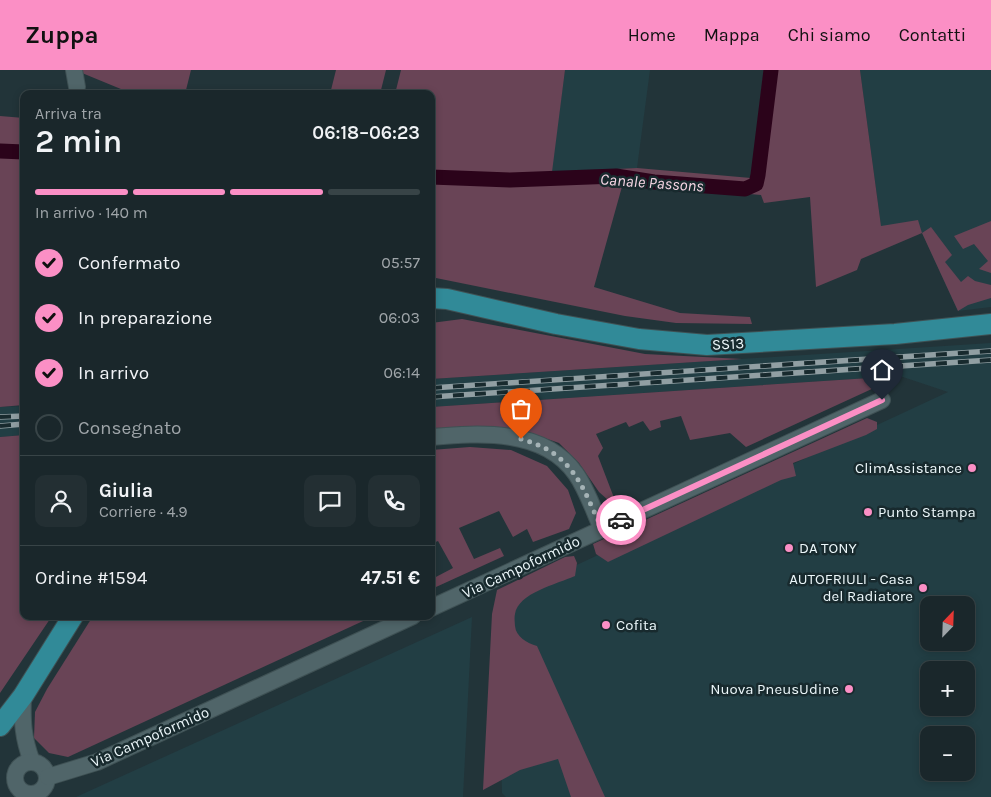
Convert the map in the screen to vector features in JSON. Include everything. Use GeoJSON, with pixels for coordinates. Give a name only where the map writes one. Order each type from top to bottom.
{"type":"FeatureCollection","features":[{"type":"Feature","properties":{"kind":"main road","name":"SS13"},"geometry":{"type":"LineString","coordinates":[[435,298],[447,299],[556,324],[639,339],[707,345],[895,334],[991,324]]}},
{"type":"Feature","properties":{"kind":"main road","name":"SS13"},"geometry":{"type":"LineString","coordinates":[[435,308],[468,304]]}},
{"type":"Feature","properties":{"kind":"main road"},"geometry":{"type":"LineString","coordinates":[[0,726],[23,696],[70,620]]}},
{"type":"Feature","properties":{"kind":"street"},"geometry":{"type":"LineString","coordinates":[[74,70],[77,87]]}},
{"type":"Feature","properties":{"kind":"street","name":"Via Campoformido"},"geometry":{"type":"LineString","coordinates":[[435,606],[882,400]]}},
{"type":"Feature","properties":{"kind":"street"},"geometry":{"type":"LineString","coordinates":[[435,437],[467,434],[511,437],[532,442],[551,452],[566,463],[576,475],[602,529]]}},
{"type":"Feature","properties":{"kind":"street","name":"Via Campoformido"},"geometry":{"type":"LineString","coordinates":[[48,777],[97,762],[404,620]]}},
{"type":"Feature","properties":{"kind":"street"},"geometry":{"type":"LineString","coordinates":[[23,696],[22,726],[25,743],[32,762]]}},
{"type":"Feature","properties":{"kind":"street"},"geometry":{"type":"LineString","coordinates":[[32,762],[41,764],[48,777],[44,789],[33,794],[21,791],[7,780],[15,775],[21,765],[32,762]]}},
{"type":"Feature","properties":{"kind":"shaded area"},"geometry":{"type":"Polygon","coordinates":[[[83,70],[191,70],[186,90],[123,90],[82,73],[83,70]]]}},
{"type":"Feature","properties":{"kind":"shaded area"},"geometry":{"type":"Polygon","coordinates":[[[336,70],[386,70],[381,90],[331,90],[336,70]]]}},
{"type":"Feature","properties":{"kind":"shaded area"},"geometry":{"type":"Polygon","coordinates":[[[401,70],[565,70],[552,172],[637,168],[751,178],[764,70],[860,70],[881,226],[918,220],[922,233],[861,259],[857,270],[816,287],[810,197],[764,203],[761,195],[623,183],[594,287],[680,313],[750,317],[752,324],[676,323],[625,316],[435,278],[435,90],[396,90],[401,70]]]}},
{"type":"Feature","properties":{"kind":"shaded area"},"geometry":{"type":"Polygon","coordinates":[[[565,70],[650,70],[637,168],[551,172],[565,70]]]}},
{"type":"Feature","properties":{"kind":"shaded area"},"geometry":{"type":"Polygon","coordinates":[[[860,70],[991,70],[991,307],[958,311],[922,233],[881,226],[860,70]]]}},
{"type":"Feature","properties":{"kind":"shaded area"},"geometry":{"type":"Polygon","coordinates":[[[0,116],[20,118],[20,405],[0,407],[0,116]]]}},
{"type":"Feature","properties":{"kind":"shaded area"},"geometry":{"type":"Polygon","coordinates":[[[991,221],[991,273],[979,269],[988,261],[974,244],[963,249],[954,236],[991,221]]]}},
{"type":"Feature","properties":{"kind":"shaded area"},"geometry":{"type":"Polygon","coordinates":[[[931,227],[952,255],[945,262],[961,282],[968,276],[975,281],[991,285],[991,298],[968,305],[958,311],[922,233],[931,227]]]}},
{"type":"Feature","properties":{"kind":"shaded area"},"geometry":{"type":"Polygon","coordinates":[[[462,319],[645,354],[742,359],[435,379],[435,322],[462,319]]]}},
{"type":"Feature","properties":{"kind":"shaded area"},"geometry":{"type":"Polygon","coordinates":[[[991,343],[991,797],[506,797],[502,793],[497,602],[948,392],[900,376],[435,407],[435,379],[991,343]]]}},
{"type":"Feature","properties":{"kind":"shaded area"},"geometry":{"type":"Polygon","coordinates":[[[900,376],[746,447],[730,433],[690,440],[681,416],[660,421],[661,427],[650,431],[643,421],[629,427],[626,422],[596,434],[603,448],[598,456],[616,503],[608,500],[599,492],[579,463],[559,443],[524,431],[471,426],[435,429],[435,407],[900,376]]]}},
{"type":"Feature","properties":{"kind":"shaded area"},"geometry":{"type":"Polygon","coordinates":[[[20,406],[20,435],[0,437],[0,407],[20,406]]]}},
{"type":"Feature","properties":{"kind":"shaded area"},"geometry":{"type":"Polygon","coordinates":[[[867,418],[877,422],[877,429],[793,463],[796,476],[781,480],[608,562],[596,554],[593,544],[867,418]]]}},
{"type":"Feature","properties":{"kind":"shaded area"},"geometry":{"type":"Polygon","coordinates":[[[20,435],[20,620],[49,620],[0,693],[0,437],[20,435]]]}},
{"type":"Feature","properties":{"kind":"shaded area"},"geometry":{"type":"Polygon","coordinates":[[[470,447],[511,450],[547,466],[568,490],[576,513],[569,529],[533,542],[527,529],[513,537],[499,511],[459,528],[474,559],[500,548],[504,556],[436,587],[435,577],[453,568],[438,541],[435,542],[435,450],[470,447]]]}},
{"type":"Feature","properties":{"kind":"shaded area"},"geometry":{"type":"Polygon","coordinates":[[[574,556],[577,563],[575,576],[539,590],[523,600],[515,614],[515,626],[517,633],[523,639],[537,646],[605,797],[571,797],[558,759],[520,770],[483,790],[492,614],[497,590],[565,557],[574,556]]]}},
{"type":"Feature","properties":{"kind":"shaded area"},"geometry":{"type":"Polygon","coordinates":[[[472,617],[463,797],[76,797],[472,617]]]}},
{"type":"Feature","properties":{"kind":"shaded area"},"geometry":{"type":"Polygon","coordinates":[[[90,620],[365,620],[68,757],[49,753],[34,738],[35,712],[47,689],[90,620]]]}},
{"type":"Feature","properties":{"kind":"waterway","name":"Canale Passons"},"geometry":{"type":"LineString","coordinates":[[435,177],[510,180],[616,176],[654,182],[745,189],[756,184],[758,175],[771,70]]}},
{"type":"Feature","properties":{"kind":"waterway","name":"Canale Passons"},"geometry":{"type":"LineString","coordinates":[[0,151],[20,152]]}},
{"type":"Feature","properties":{"kind":"railway"},"geometry":{"type":"LineString","coordinates":[[435,388],[991,351]]}},
{"type":"Feature","properties":{"kind":"railway"},"geometry":{"type":"LineString","coordinates":[[435,397],[991,360]]}},
{"type":"Feature","properties":{"kind":"railway"},"geometry":{"type":"LineString","coordinates":[[0,417],[20,416]]}},
{"type":"Feature","properties":{"kind":"railway"},"geometry":{"type":"LineString","coordinates":[[0,426],[20,424]]}},
{"type":"Feature","properties":{"kind":"way so far"},"geometry":{"type":"LineString","coordinates":[[521,439],[532,442],[551,452],[566,463],[576,475],[602,529],[621,520]]}},
{"type":"Feature","properties":{"kind":"place","name":"ClimAssistance"},"geometry":{"type":"Point","coordinates":[972,468]}},
{"type":"Feature","properties":{"kind":"place","name":"Punto Stampa"},"geometry":{"type":"Point","coordinates":[868,512]}},
{"type":"Feature","properties":{"kind":"place","name":"DA TONY"},"geometry":{"type":"Point","coordinates":[789,548]}},
{"type":"Feature","properties":{"kind":"place","name":"AUTOFRIULI - Casa del Radiatore"},"geometry":{"type":"Point","coordinates":[923,588]}},
{"type":"Feature","properties":{"kind":"place","name":"Cofita"},"geometry":{"type":"Point","coordinates":[606,625]}},
{"type":"Feature","properties":{"kind":"place","name":"Nuova PneusUdine"},"geometry":{"type":"Point","coordinates":[849,689]}},
{"type":"Feature","properties":{"kind":"route"},"geometry":{"type":"LineString","coordinates":[[621,520],[882,400]]}}]}
